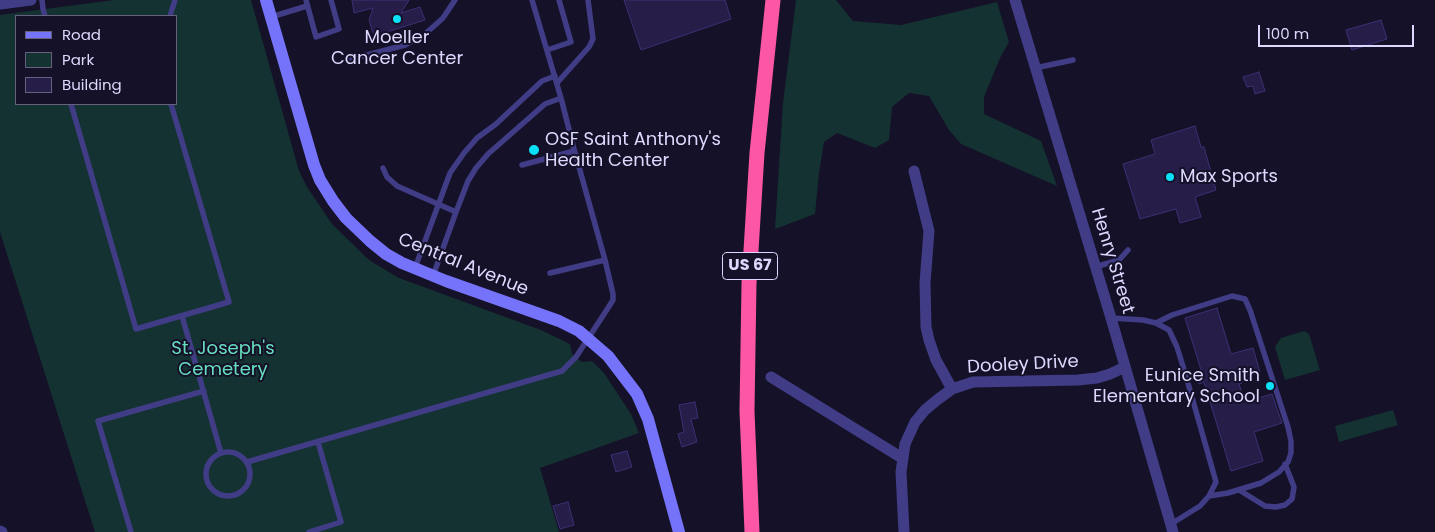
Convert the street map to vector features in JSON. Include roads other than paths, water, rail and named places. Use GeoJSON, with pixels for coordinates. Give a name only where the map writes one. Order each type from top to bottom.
{"type":"FeatureCollection","features":[{"type":"Feature","properties":{"kind":"highway","name":"US 67"},"geometry":{"type":"LineString","coordinates":[[752,532],[747,411],[748,292],[757,153],[773,0]]}},
{"type":"Feature","properties":{"kind":"street"},"geometry":{"type":"LineString","coordinates":[[0,4],[31,0]]}},
{"type":"Feature","properties":{"kind":"street","name":"Central Avenue"},"geometry":{"type":"LineString","coordinates":[[266,0],[314,165],[320,180],[346,218],[386,254],[433,276],[559,321],[589,338],[618,368],[642,404],[648,419],[679,532]]}},
{"type":"Feature","properties":{"kind":"street","name":"Henry Street"},"geometry":{"type":"LineString","coordinates":[[1015,0],[1172,528]]}},
{"type":"Feature","properties":{"kind":"street","name":"Dooley Drive"},"geometry":{"type":"LineString","coordinates":[[914,171],[929,231],[925,283],[926,327],[936,360],[952,389]]}},
{"type":"Feature","properties":{"kind":"street","name":"Dooley Drive"},"geometry":{"type":"LineString","coordinates":[[904,532],[901,472],[905,444],[915,422],[925,410],[952,389],[973,382],[1096,378],[1125,367]]}},
{"type":"Feature","properties":{"kind":"street"},"geometry":{"type":"LineString","coordinates":[[771,377],[902,458]]}},
{"type":"Feature","properties":{"kind":"lane"},"geometry":{"type":"LineString","coordinates":[[42,0],[42,9],[45,15]]}},
{"type":"Feature","properties":{"kind":"lane"},"geometry":{"type":"LineString","coordinates":[[170,15],[175,0]]}},
{"type":"Feature","properties":{"kind":"lane"},"geometry":{"type":"LineString","coordinates":[[271,17],[306,3],[316,37],[340,29],[332,0]]}},
{"type":"Feature","properties":{"kind":"lane"},"geometry":{"type":"LineString","coordinates":[[348,60],[405,45],[424,35],[443,18],[455,0]]}},
{"type":"Feature","properties":{"kind":"lane"},"geometry":{"type":"LineString","coordinates":[[247,462],[562,371],[576,357],[613,300],[605,260],[557,83],[532,0]]}},
{"type":"Feature","properties":{"kind":"lane"},"geometry":{"type":"LineString","coordinates":[[547,50],[571,42],[559,0]]}},
{"type":"Feature","properties":{"kind":"lane"},"geometry":{"type":"LineString","coordinates":[[557,83],[589,47],[593,39],[588,0]]}},
{"type":"Feature","properties":{"kind":"lane"},"geometry":{"type":"LineString","coordinates":[[1035,68],[1073,60]]}},
{"type":"Feature","properties":{"kind":"lane"},"geometry":{"type":"LineString","coordinates":[[415,268],[450,173],[464,153],[477,138],[496,124],[542,81],[555,76]]}},
{"type":"Feature","properties":{"kind":"lane"},"geometry":{"type":"LineString","coordinates":[[433,276],[468,181],[476,168],[488,154],[545,104],[561,98]]}},
{"type":"Feature","properties":{"kind":"lane"},"geometry":{"type":"LineString","coordinates":[[71,105],[136,329],[229,302],[172,105]]}},
{"type":"Feature","properties":{"kind":"lane"},"geometry":{"type":"LineString","coordinates":[[522,165],[574,151]]}},
{"type":"Feature","properties":{"kind":"lane"},"geometry":{"type":"LineString","coordinates":[[383,168],[387,177],[397,186],[456,212]]}},
{"type":"Feature","properties":{"kind":"lane"},"geometry":{"type":"LineString","coordinates":[[1095,267],[1119,260],[1128,250]]}},
{"type":"Feature","properties":{"kind":"lane"},"geometry":{"type":"LineString","coordinates":[[550,273],[605,260]]}},
{"type":"Feature","properties":{"kind":"lane"},"geometry":{"type":"LineString","coordinates":[[1156,323],[1172,315],[1232,296],[1245,299],[1288,427],[1291,453],[1279,472],[1261,484],[1209,496]]}},
{"type":"Feature","properties":{"kind":"lane"},"geometry":{"type":"LineString","coordinates":[[182,316],[221,453]]}},
{"type":"Feature","properties":{"kind":"lane"},"geometry":{"type":"LineString","coordinates":[[1111,318],[1144,320],[1156,323],[1169,330],[1179,354],[1216,482],[1209,496],[1200,506],[1172,528]]}},
{"type":"Feature","properties":{"kind":"lane"},"geometry":{"type":"LineString","coordinates":[[131,532],[98,421],[204,391]]}},
{"type":"Feature","properties":{"kind":"lane"},"geometry":{"type":"LineString","coordinates":[[309,532],[341,522],[318,442]]}},
{"type":"Feature","properties":{"kind":"lane"},"geometry":{"type":"LineString","coordinates":[[221,453],[236,453],[247,462],[250,469],[248,483],[238,494],[224,496],[211,489],[208,482],[207,468],[215,456],[221,453]]}},
{"type":"Feature","properties":{"kind":"lane"},"geometry":{"type":"LineString","coordinates":[[1239,490],[1265,506],[1276,507],[1286,504],[1292,499],[1294,487],[1285,464]]}},
{"type":"Feature","properties":{"kind":"place","name":"Moeller Cancer Center"},"geometry":{"type":"Point","coordinates":[397,19]}},
{"type":"Feature","properties":{"kind":"place","name":"OSF Saint Anthony's Health Center"},"geometry":{"type":"Point","coordinates":[534,150]}},
{"type":"Feature","properties":{"kind":"place","name":"Max Sports"},"geometry":{"type":"Point","coordinates":[1170,177]}},
{"type":"Feature","properties":{"kind":"place","name":"Eunice Smith Elementary School"},"geometry":{"type":"Point","coordinates":[1270,386]}},
{"type":"Feature","properties":{"kind":"park label","name":"St. Joseph's Cemetery"},"geometry":{"type":"Point","coordinates":[223,359]}}]}
